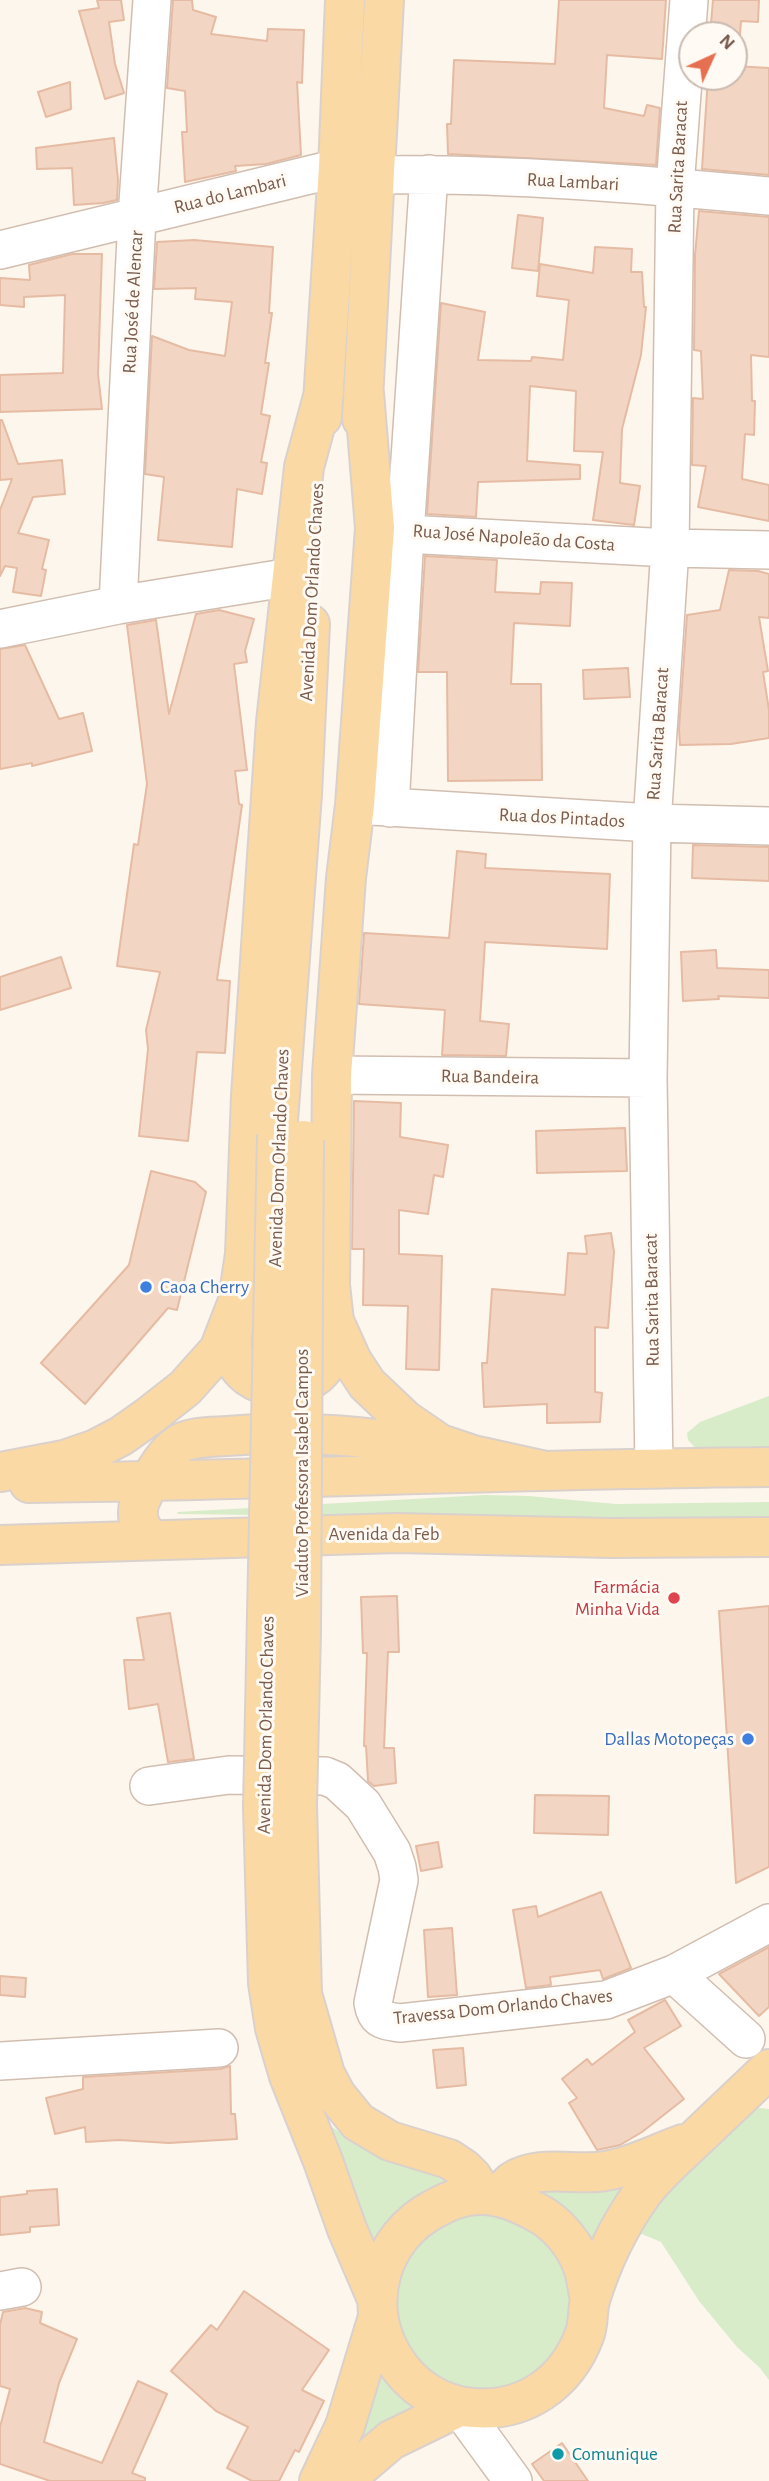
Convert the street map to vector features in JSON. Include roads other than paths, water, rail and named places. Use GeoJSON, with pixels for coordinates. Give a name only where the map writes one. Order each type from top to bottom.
{"type":"FeatureCollection","features":[{"type":"Feature","properties":{"kind":"main road","name":"Avenida Dom Orlando Chaves"},"geometry":{"type":"LineString","coordinates":[[290,1138],[314,534],[338,168],[345,0]]}},
{"type":"Feature","properties":{"kind":"main road","name":"Avenida Dom Orlando Chaves"},"geometry":{"type":"LineString","coordinates":[[290,1138],[305,1079],[337,758],[364,393],[384,0]]}},
{"type":"Feature","properties":{"kind":"main road"},"geometry":{"type":"LineString","coordinates":[[324,393],[304,467],[276,722],[266,838],[245,1254],[231,1336],[233,1356],[244,1373],[270,1387],[287,1387],[309,1380],[325,1365],[331,1347],[334,1321],[330,1285],[332,1075],[346,878],[373,807],[375,528],[364,393]]}},
{"type":"Feature","properties":{"kind":"main road","name":"Viaduto Professora Isabel Campos"},"geometry":{"type":"LineString","coordinates":[[280,1806],[301,1632],[290,1138]]}},
{"type":"Feature","properties":{"kind":"main road"},"geometry":{"type":"LineString","coordinates":[[0,1472],[64,1460],[96,1449],[148,1417],[185,1388],[219,1350],[238,1301]]}},
{"type":"Feature","properties":{"kind":"main road"},"geometry":{"type":"LineString","coordinates":[[334,1321],[352,1361],[367,1384],[405,1420],[440,1444],[473,1454]]}},
{"type":"Feature","properties":{"kind":"main road"},"geometry":{"type":"LineString","coordinates":[[152,1539],[142,1530],[137,1509],[144,1491],[172,1450],[188,1439],[281,1433],[347,1435],[392,1439],[541,1470]]}},
{"type":"Feature","properties":{"kind":"main road"},"geometry":{"type":"LineString","coordinates":[[0,1483],[152,1482],[541,1470],[769,1467]]}},
{"type":"Feature","properties":{"kind":"main road","name":"Avenida da Feb"},"geometry":{"type":"LineString","coordinates":[[0,1545],[397,1533],[610,1538],[769,1537]]}},
{"type":"Feature","properties":{"kind":"main road","name":"Avenida Dom Orlando Chaves"},"geometry":{"type":"LineString","coordinates":[[280,1806],[302,1994],[325,2074],[336,2095],[358,2122],[390,2141],[449,2160],[464,2169],[491,2196]]}},
{"type":"Feature","properties":{"kind":"main road","name":"Avenida Dom Orlando Chaves"},"geometry":{"type":"LineString","coordinates":[[280,1806],[268,1983],[275,2028],[289,2076],[377,2310],[384,2343],[402,2372],[428,2394],[459,2407],[492,2409],[523,2402],[551,2386],[572,2362],[586,2333],[590,2301],[628,2214],[660,2172],[769,2069]]}},
{"type":"Feature","properties":{"kind":"main road","name":"Avenida Dom Orlando Chaves"},"geometry":{"type":"LineString","coordinates":[[491,2196],[523,2176],[535,2173],[604,2171],[624,2167],[695,2139]]}},
{"type":"Feature","properties":{"kind":"main road","name":"Avenida Dom Orlando Chaves"},"geometry":{"type":"LineString","coordinates":[[319,2481],[345,2426],[359,2386],[377,2310],[379,2274],[394,2242],[418,2217],[450,2201],[491,2196],[517,2202],[546,2217],[569,2240],[584,2269],[590,2301]]}},
{"type":"Feature","properties":{"kind":"main road","name":"Avenida Dom Orlando Chaves"},"geometry":{"type":"LineString","coordinates":[[343,2481],[391,2440],[459,2407]]}},
{"type":"Feature","properties":{"kind":"street","name":"Rua José de Alencar"},"geometry":{"type":"LineString","coordinates":[[118,605],[137,217],[152,0]]}},
{"type":"Feature","properties":{"kind":"street","name":"Rua Sarita Baracat"},"geometry":{"type":"LineString","coordinates":[[654,1468],[648,1078],[652,823],[670,548],[675,187],[689,0]]}},
{"type":"Feature","properties":{"kind":"street","name":"Rua do Lambari"},"geometry":{"type":"LineString","coordinates":[[0,250],[338,168]]}},
{"type":"Feature","properties":{"kind":"street","name":"Rua Lambari"},"geometry":{"type":"LineString","coordinates":[[376,175],[429,174],[675,187],[769,197]]}},
{"type":"Feature","properties":{"kind":"street","name":"Rua José Napoleão da Costa"},"geometry":{"type":"LineString","coordinates":[[429,174],[405,534],[670,548],[769,550]]}},
{"type":"Feature","properties":{"kind":"street"},"geometry":{"type":"LineString","coordinates":[[373,807],[405,534]]}},
{"type":"Feature","properties":{"kind":"street"},"geometry":{"type":"LineString","coordinates":[[0,629],[118,605],[291,577]]}},
{"type":"Feature","properties":{"kind":"street","name":"Rua dos Pintados"},"geometry":{"type":"LineString","coordinates":[[373,807],[769,827]]}},
{"type":"Feature","properties":{"kind":"street","name":"Rua Bandeira"},"geometry":{"type":"LineString","coordinates":[[332,1075],[648,1078]]}},
{"type":"Feature","properties":{"kind":"street","name":"Travessa Dom Orlando Chaves"},"geometry":{"type":"LineString","coordinates":[[149,1786],[229,1775],[324,1776],[337,1780],[363,1805],[392,1852],[399,1880],[373,2003],[375,2014],[383,2020],[400,2023],[606,2000],[674,1974],[769,1923]]}},
{"type":"Feature","properties":{"kind":"street"},"geometry":{"type":"LineString","coordinates":[[674,1974],[746,2039]]}},
{"type":"Feature","properties":{"kind":"street"},"geometry":{"type":"LineString","coordinates":[[0,2061],[219,2048]]}},
{"type":"Feature","properties":{"kind":"street"},"geometry":{"type":"LineString","coordinates":[[459,2407],[513,2481]]}},
{"type":"Feature","properties":{"kind":"place","name":"Caoa Cherry"},"geometry":{"type":"Point","coordinates":[146,1287]}},
{"type":"Feature","properties":{"kind":"place","name":"Farmácia Minha Vida"},"geometry":{"type":"Point","coordinates":[674,1598]}},
{"type":"Feature","properties":{"kind":"place","name":"Dallas Motopeças"},"geometry":{"type":"Point","coordinates":[748,1739]}},
{"type":"Feature","properties":{"kind":"place","name":"Comunique"},"geometry":{"type":"Point","coordinates":[558,2454]}}]}
